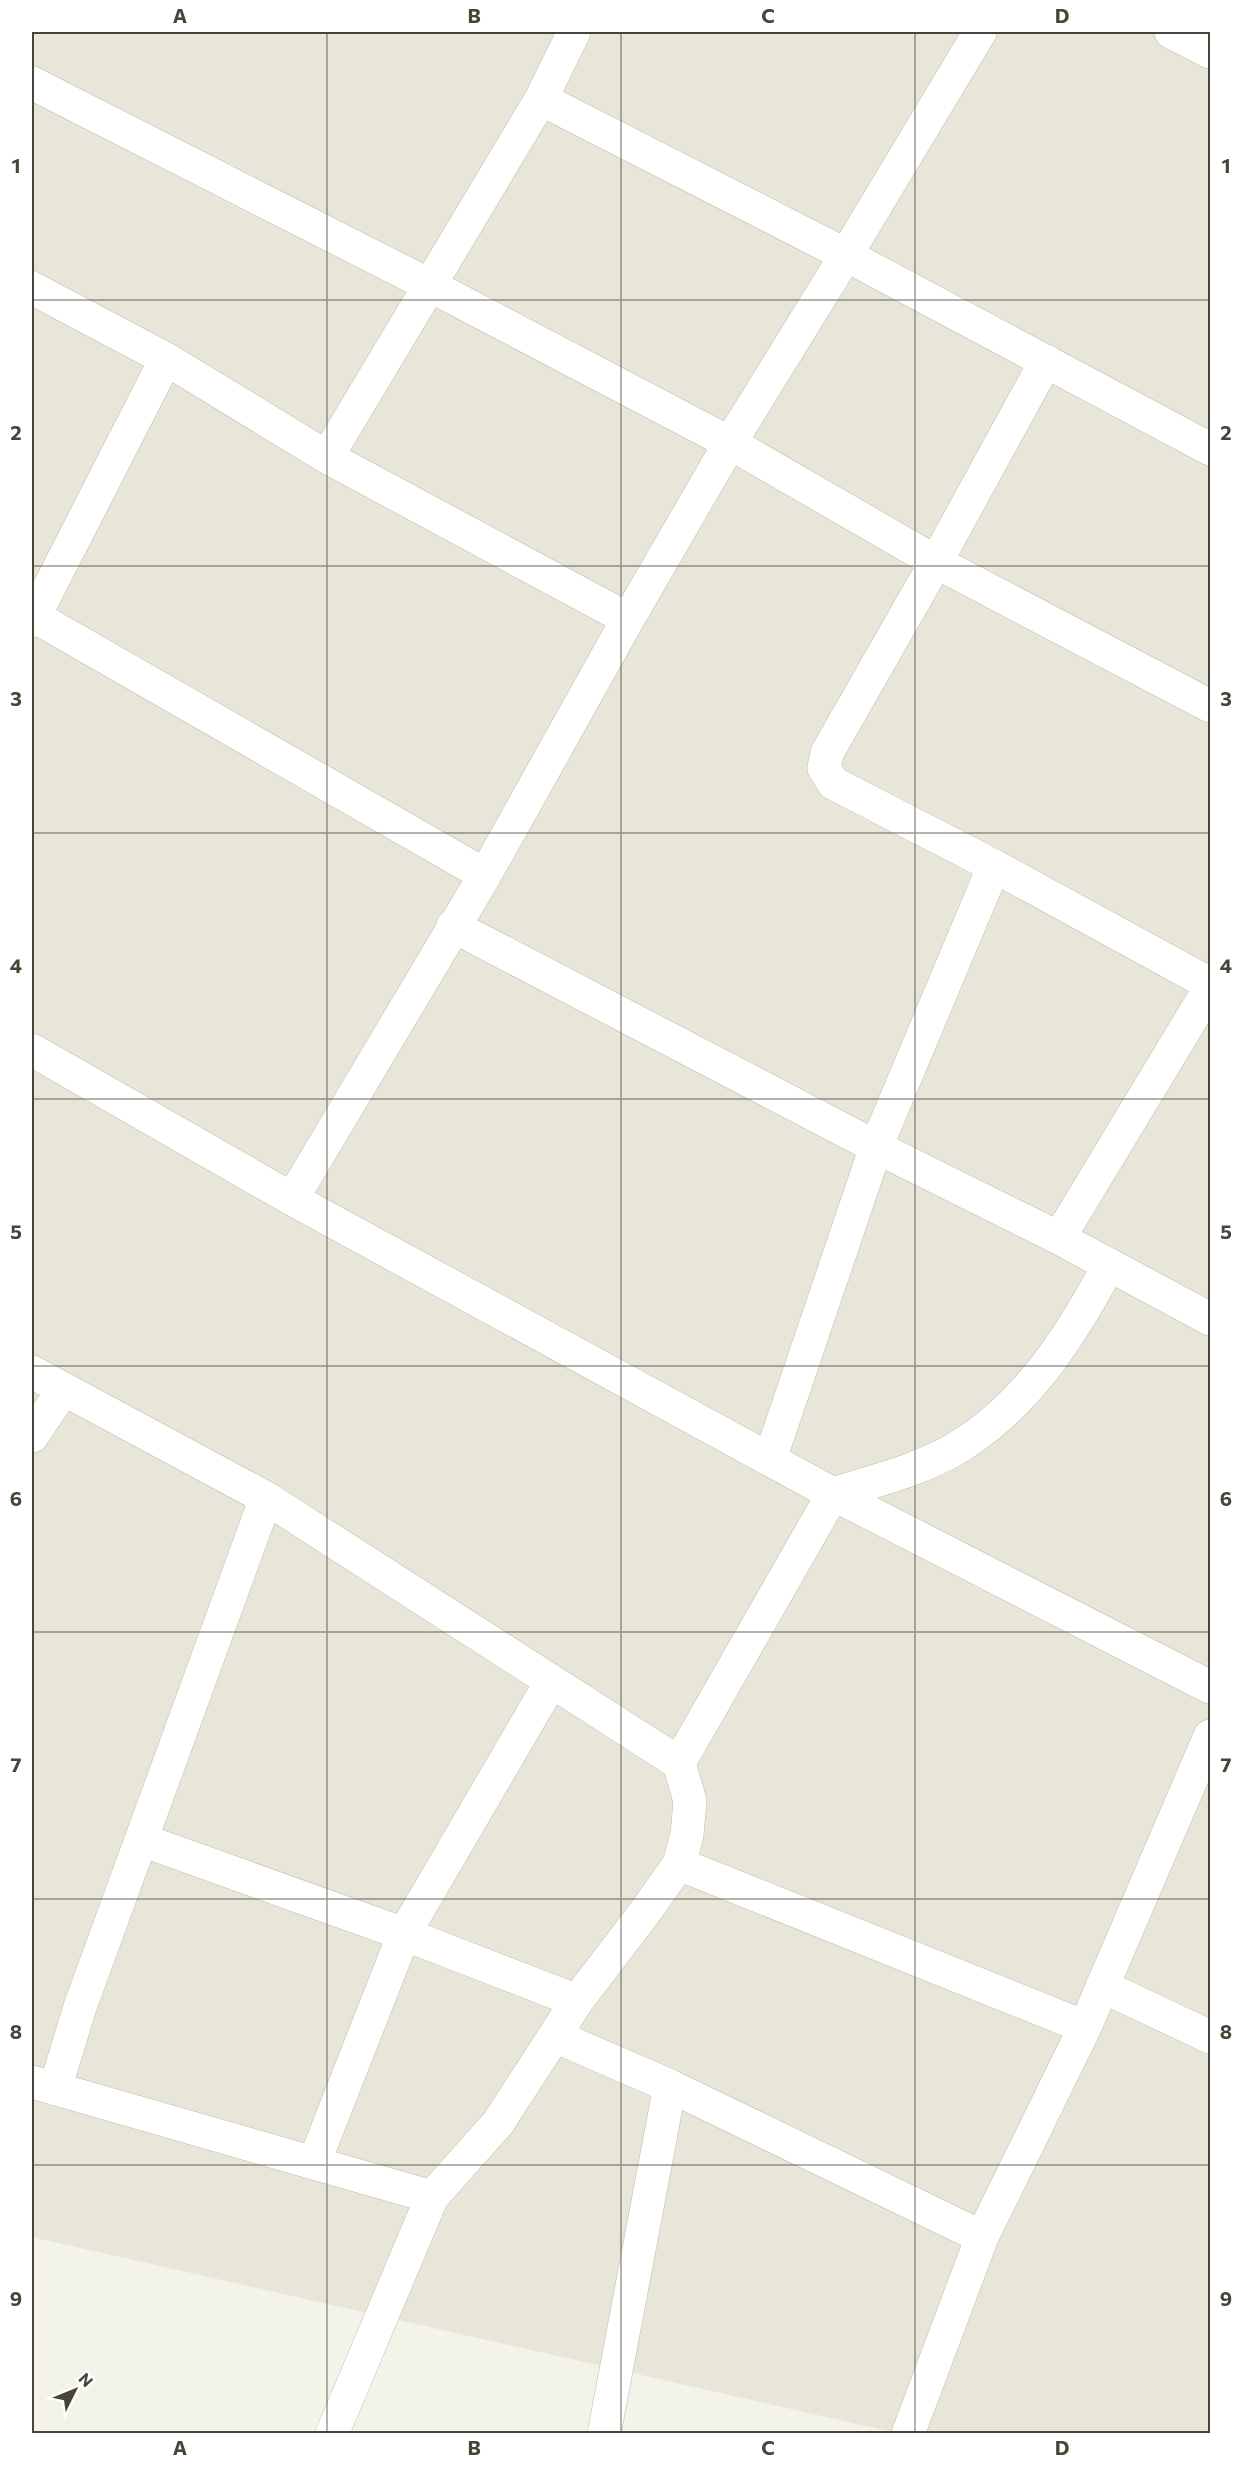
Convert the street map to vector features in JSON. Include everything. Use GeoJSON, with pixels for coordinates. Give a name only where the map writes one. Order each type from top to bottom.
{"type":"FeatureCollection","features":[{"type":"Feature","properties":{"kind":"street"},"geometry":{"type":"LineString","coordinates":[[327,457],[541,99],[574,32]]}},
{"type":"Feature","properties":{"kind":"street"},"geometry":{"type":"LineString","coordinates":[[292,1198],[485,875],[730,443],[980,32]]}},
{"type":"Feature","properties":{"kind":"street"},"geometry":{"type":"LineString","coordinates":[[1172,32],[1210,52]]}},
{"type":"Feature","properties":{"kind":"street"},"geometry":{"type":"LineString","coordinates":[[32,83],[431,286],[730,443],[936,562],[1210,706]]}},
{"type":"Feature","properties":{"kind":"street"},"geometry":{"type":"LineString","coordinates":[[541,99],[846,255],[1210,449]]}},
{"type":"Feature","properties":{"kind":"street"},"geometry":{"type":"LineString","coordinates":[[32,288],[166,359],[327,457],[628,620]]}},
{"type":"Feature","properties":{"kind":"street"},"geometry":{"type":"LineString","coordinates":[[166,359],[32,617],[485,875]]}},
{"type":"Feature","properties":{"kind":"street"},"geometry":{"type":"LineString","coordinates":[[1046,361],[936,562],[826,753],[824,768],[833,783],[994,866],[1210,986],[1059,1238]]}},
{"type":"Feature","properties":{"kind":"street"},"geometry":{"type":"LineString","coordinates":[[770,1459],[876,1147],[994,866]]}},
{"type":"Feature","properties":{"kind":"street"},"geometry":{"type":"LineString","coordinates":[[453,926],[876,1147],[1059,1238],[1210,1319]]}},
{"type":"Feature","properties":{"kind":"street"},"geometry":{"type":"LineString","coordinates":[[32,1050],[292,1198],[833,1494],[1210,1687]]}},
{"type":"Feature","properties":{"kind":"street"},"geometry":{"type":"LineString","coordinates":[[680,1763],[833,1494],[912,1468],[960,1447],[1005,1413],[1045,1369],[1083,1315],[1109,1265]]}},
{"type":"Feature","properties":{"kind":"street"},"geometry":{"type":"LineString","coordinates":[[32,1372],[266,1498],[680,1763],[690,1801],[687,1835],[679,1864],[577,2001],[498,2122],[432,2197],[332,2433]]}},
{"type":"Feature","properties":{"kind":"street"},"geometry":{"type":"LineString","coordinates":[[32,1436],[63,1390]]}},
{"type":"Feature","properties":{"kind":"street"},"geometry":{"type":"LineString","coordinates":[[266,1498],[80,2007],[43,2086],[432,2197]]}},
{"type":"Feature","properties":{"kind":"street"},"geometry":{"type":"LineString","coordinates":[[314,2163],[404,1934],[551,1682]]}},
{"type":"Feature","properties":{"kind":"street"},"geometry":{"type":"LineString","coordinates":[[908,2433],[982,2237],[1085,2027],[1210,1736]]}},
{"type":"Feature","properties":{"kind":"street"},"geometry":{"type":"LineString","coordinates":[[142,1840],[404,1934],[577,2001]]}},
{"type":"Feature","properties":{"kind":"street"},"geometry":{"type":"LineString","coordinates":[[679,1864],[1085,2027]]}},
{"type":"Feature","properties":{"kind":"street"},"geometry":{"type":"LineString","coordinates":[[1102,1986],[1210,2037]]}},
{"type":"Feature","properties":{"kind":"street"},"geometry":{"type":"LineString","coordinates":[[555,2036],[670,2086],[982,2237]]}},
{"type":"Feature","properties":{"kind":"street"},"geometry":{"type":"LineString","coordinates":[[604,2433],[670,2086]]}},
{"type":"Feature","properties":{"kind":"shaded area"},"geometry":{"type":"Polygon","coordinates":[[[32,32],[1210,32],[1210,2433],[897,2433],[32,2237],[32,32]]]}}]}
